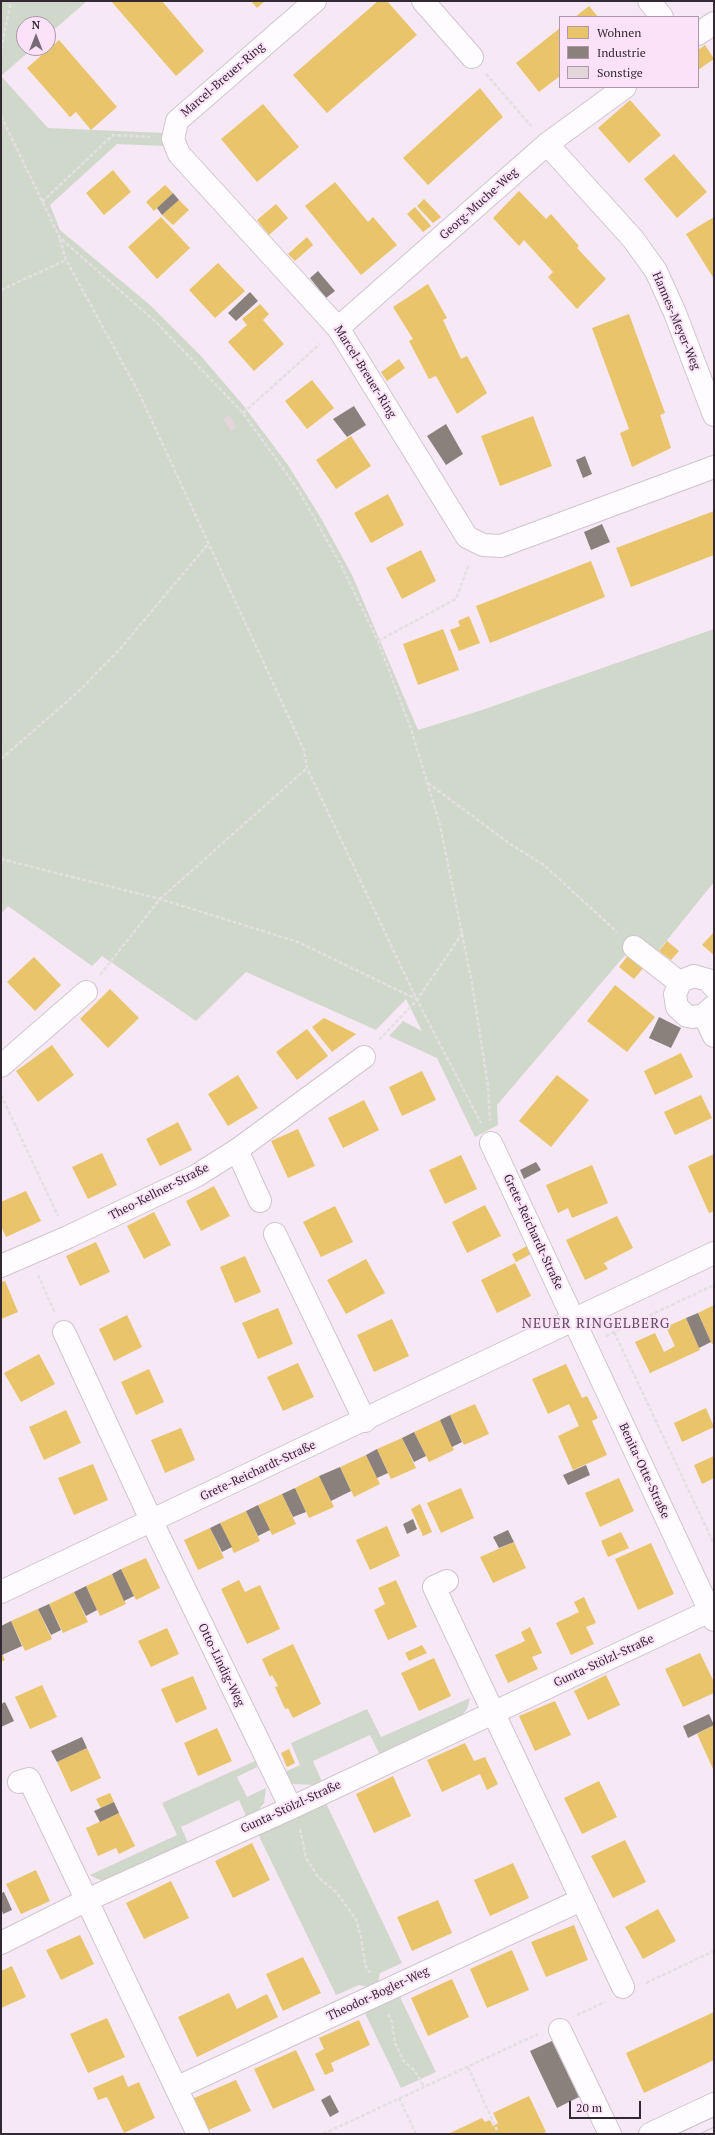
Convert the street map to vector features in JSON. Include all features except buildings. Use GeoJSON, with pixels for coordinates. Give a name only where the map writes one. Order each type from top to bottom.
{"type":"FeatureCollection","features":[{"type":"Feature","properties":{"kind":"street","name":"Marcel-Breuer-Ring"},"geometry":{"type":"LineString","coordinates":[[315,1],[177,121],[173,139],[178,154],[338,328],[467,537],[483,545],[501,546],[714,467]]}},
{"type":"Feature","properties":{"kind":"street"},"geometry":{"type":"LineString","coordinates":[[423,1],[472,57]]}},
{"type":"Feature","properties":{"kind":"street"},"geometry":{"type":"LineString","coordinates":[[649,1],[661,16]]}},
{"type":"Feature","properties":{"kind":"street"},"geometry":{"type":"LineString","coordinates":[[699,33],[714,23]]}},
{"type":"Feature","properties":{"kind":"street","name":"Georg-Muche-Weg"},"geometry":{"type":"LineString","coordinates":[[338,328],[547,144],[624,88]]}},
{"type":"Feature","properties":{"kind":"street","name":"Hannes-Meyer-Weg"},"geometry":{"type":"LineString","coordinates":[[547,144],[633,239],[656,271],[675,313],[714,415]]}},
{"type":"Feature","properties":{"kind":"street"},"geometry":{"type":"LineString","coordinates":[[634,946],[680,983]]}},
{"type":"Feature","properties":{"kind":"street"},"geometry":{"type":"LineString","coordinates":[[714,988],[708,980],[701,976],[687,977],[680,983],[674,994],[677,1007],[687,1016],[693,1017],[709,1011],[714,1036]]}},
{"type":"Feature","properties":{"kind":"street"},"geometry":{"type":"LineString","coordinates":[[1,1066],[86,992]]}},
{"type":"Feature","properties":{"kind":"street","name":"Theo-Kellner-Straße"},"geometry":{"type":"LineString","coordinates":[[1,1266],[68,1237],[196,1176],[237,1150],[364,1057]]}},
{"type":"Feature","properties":{"kind":"street","name":"Grete-Reichardt-Straße"},"geometry":{"type":"LineString","coordinates":[[491,1143],[574,1321]]}},
{"type":"Feature","properties":{"kind":"street"},"geometry":{"type":"LineString","coordinates":[[237,1150],[260,1201]]}},
{"type":"Feature","properties":{"kind":"street"},"geometry":{"type":"LineString","coordinates":[[275,1234],[364,1421]]}},
{"type":"Feature","properties":{"kind":"street","name":"Grete-Reichardt-Straße"},"geometry":{"type":"LineString","coordinates":[[1,1592],[152,1522],[714,1253]]}},
{"type":"Feature","properties":{"kind":"street","name":"Benita-Otte-Straße"},"geometry":{"type":"LineString","coordinates":[[574,1321],[713,1613]]}},
{"type":"Feature","properties":{"kind":"street"},"geometry":{"type":"LineString","coordinates":[[64,1332],[152,1522]]}},
{"type":"Feature","properties":{"kind":"street","name":"Otto-Lindig-Weg"},"geometry":{"type":"LineString","coordinates":[[152,1522],[291,1808]]}},
{"type":"Feature","properties":{"kind":"street"},"geometry":{"type":"LineString","coordinates":[[447,1581],[434,1587],[495,1713],[581,1900],[625,1990]]}},
{"type":"Feature","properties":{"kind":"street","name":"Gunta-Stölzl-Straße"},"geometry":{"type":"LineString","coordinates":[[1,1943],[87,1900],[291,1808],[713,1613]]}},
{"type":"Feature","properties":{"kind":"street"},"geometry":{"type":"LineString","coordinates":[[19,1782],[29,1779],[198,2134]]}},
{"type":"Feature","properties":{"kind":"street","name":"Theodor-Bogler-Weg"},"geometry":{"type":"LineString","coordinates":[[176,2088],[581,1900]]}},
{"type":"Feature","properties":{"kind":"street"},"geometry":{"type":"LineString","coordinates":[[558,2026],[610,2134]]}},
{"type":"Feature","properties":{"kind":"street"},"geometry":{"type":"LineString","coordinates":[[650,2134],[714,2104]]}},
{"type":"Feature","properties":{"kind":"path"},"geometry":{"type":"LineString","coordinates":[[1,49],[11,1]]}},
{"type":"Feature","properties":{"kind":"path"},"geometry":{"type":"LineString","coordinates":[[472,57],[547,144]]}},
{"type":"Feature","properties":{"kind":"path"},"geometry":{"type":"LineString","coordinates":[[1,116],[60,238],[66,260],[139,393],[304,750],[307,768],[417,1000],[491,1143]]}},
{"type":"Feature","properties":{"kind":"path"},"geometry":{"type":"LineString","coordinates":[[42,202],[113,135],[125,136]]}},
{"type":"Feature","properties":{"kind":"path"},"geometry":{"type":"LineString","coordinates":[[60,238],[157,323],[242,413],[300,491],[341,565],[378,641],[428,783],[442,832],[463,932],[488,1086],[491,1143]]}},
{"type":"Feature","properties":{"kind":"path"},"geometry":{"type":"LineString","coordinates":[[1,290],[66,260]]}},
{"type":"Feature","properties":{"kind":"path"},"geometry":{"type":"LineString","coordinates":[[242,413],[338,328]]}},
{"type":"Feature","properties":{"kind":"path"},"geometry":{"type":"LineString","coordinates":[[378,641],[456,599],[477,542]]}},
{"type":"Feature","properties":{"kind":"path"},"geometry":{"type":"LineString","coordinates":[[1,759],[78,692],[120,649],[208,544]]}},
{"type":"Feature","properties":{"kind":"path"},"geometry":{"type":"LineString","coordinates":[[86,992],[160,899],[307,768]]}},
{"type":"Feature","properties":{"kind":"path"},"geometry":{"type":"LineString","coordinates":[[428,783],[510,844],[544,865],[634,946]]}},
{"type":"Feature","properties":{"kind":"path"},"geometry":{"type":"LineString","coordinates":[[1,859],[160,899],[298,942],[417,1000]]}},
{"type":"Feature","properties":{"kind":"path"},"geometry":{"type":"LineString","coordinates":[[364,1057],[417,1000],[463,932]]}},
{"type":"Feature","properties":{"kind":"path"},"geometry":{"type":"LineString","coordinates":[[1,1095],[68,1237]]}},
{"type":"Feature","properties":{"kind":"path"},"geometry":{"type":"LineString","coordinates":[[28,1255],[64,1332]]}},
{"type":"Feature","properties":{"kind":"path"},"geometry":{"type":"LineString","coordinates":[[585,1346],[714,1285]]}},
{"type":"Feature","properties":{"kind":"path"},"geometry":{"type":"LineString","coordinates":[[614,1332],[714,1544]]}},
{"type":"Feature","properties":{"kind":"path"},"geometry":{"type":"LineString","coordinates":[[291,1808],[298,1823],[306,1858],[318,1877],[336,1892],[356,1919],[361,1937],[365,1964],[392,2022],[394,2043],[404,2061],[415,2072],[424,2087]]}},
{"type":"Feature","properties":{"kind":"path"},"geometry":{"type":"LineString","coordinates":[[323,2134],[558,2026],[625,1990],[714,1951]]}},
{"type":"Feature","properties":{"kind":"path"},"geometry":{"type":"LineString","coordinates":[[468,2067],[497,2130]]}},
{"type":"Feature","properties":{"kind":"path"},"geometry":{"type":"LineString","coordinates":[[399,2098],[416,2134]]}},
{"type":"Feature","properties":{"kind":"shaded area"},"geometry":{"type":"Polygon","coordinates":[[[1,1],[87,1],[56,28],[56,16],[16,16],[16,56],[24,56],[1,76],[1,1]]]}},
{"type":"Feature","properties":{"kind":"shaded area"},"geometry":{"type":"Polygon","coordinates":[[[1,76],[48,128],[165,133],[164,146],[117,144],[50,205],[60,230],[150,305],[200,355],[243,405],[288,465],[322,520],[352,575],[418,730],[482,710],[714,629],[714,882],[655,955],[637,941],[497,1105],[498,1125],[475,1137],[437,1058],[389,1036],[403,1021],[422,1031],[406,999],[376,1030],[246,972],[196,1021],[102,956],[92,966],[8,906],[1,914],[1,76]]]}},
{"type":"Feature","properties":{"kind":"shaded area"},"geometry":{"type":"Polygon","coordinates":[[[470,1698],[467,1709],[461,1716],[380,1755],[370,1735],[313,1761],[322,1782],[314,1785],[293,1784],[283,1773],[300,1765],[291,1743],[367,1709],[381,1737],[470,1698]]]}},
{"type":"Feature","properties":{"kind":"shaded area"},"geometry":{"type":"Polygon","coordinates":[[[255,1761],[257,1767],[237,1777],[247,1797],[266,1788],[264,1803],[255,1814],[247,1818],[239,1800],[181,1827],[189,1845],[105,1881],[90,1875],[177,1835],[162,1803],[255,1761]]]}},
{"type":"Feature","properties":{"kind":"shaded area"},"geometry":{"type":"Polygon","coordinates":[[[326,1803],[402,1963],[380,1973],[378,1982],[369,1987],[359,1985],[336,1995],[258,1834],[326,1803]]]}},
{"type":"Feature","properties":{"kind":"shaded area"},"geometry":{"type":"Polygon","coordinates":[[[399,1995],[436,2072],[401,2088],[364,2011],[399,1995]]]}},
{"type":"Feature","properties":{"kind":"tram line"},"geometry":{"type":"LineString","coordinates":[[677,2134],[714,2117]]}},
{"type":"Feature","properties":{"kind":"tram line"},"geometry":{"type":"LineString","coordinates":[[700,2134],[714,2127]]}},
{"type":"Feature","properties":{"kind":"district","name":"NEUER RINGELBERG"},"geometry":{"type":"Point","coordinates":[596,1324]}}]}
